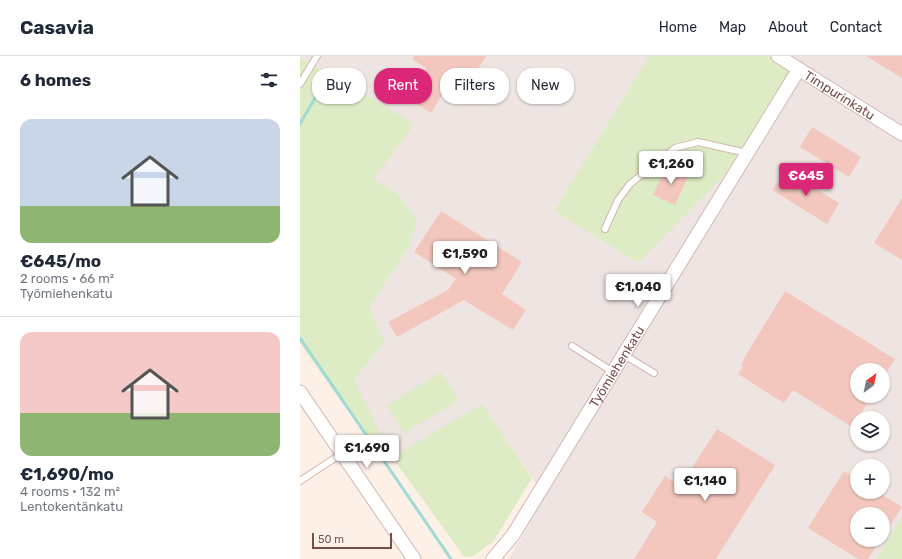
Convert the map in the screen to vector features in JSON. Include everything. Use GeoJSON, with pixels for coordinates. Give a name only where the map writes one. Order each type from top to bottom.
{"type":"FeatureCollection","features":[{"type":"Feature","properties":{"kind":"street","name":"Timpurinkatu"},"geometry":{"type":"LineString","coordinates":[[778,56],[902,134]]}},
{"type":"Feature","properties":{"kind":"street","name":"Työmiehenkatu"},"geometry":{"type":"LineString","coordinates":[[493,559],[513,535],[799,69]]}},
{"type":"Feature","properties":{"kind":"street"},"geometry":{"type":"LineString","coordinates":[[300,392],[414,559]]}},
{"type":"Feature","properties":{"kind":"lane"},"geometry":{"type":"LineString","coordinates":[[300,84],[317,56]]}},
{"type":"Feature","properties":{"kind":"lane"},"geometry":{"type":"LineString","coordinates":[[605,229],[618,200],[630,184],[675,148],[698,142],[747,153]]}},
{"type":"Feature","properties":{"kind":"lane"},"geometry":{"type":"LineString","coordinates":[[572,346],[613,372]]}},
{"type":"Feature","properties":{"kind":"lane"},"geometry":{"type":"LineString","coordinates":[[624,355],[654,373]]}},
{"type":"Feature","properties":{"kind":"lane"},"geometry":{"type":"LineString","coordinates":[[300,481],[341,454]]}},
{"type":"Feature","properties":{"kind":"shaded area"},"geometry":{"type":"Polygon","coordinates":[[[300,56],[649,56],[554,211],[638,263],[790,71],[767,56],[902,56],[902,517],[890,536],[890,507],[850,507],[850,547],[883,547],[876,559],[509,559],[545,496],[482,405],[392,457],[354,380],[385,341],[369,308],[410,245],[398,194],[373,180],[346,104],[366,104],[366,68],[317,68],[300,58],[300,56]]]}},
{"type":"Feature","properties":{"kind":"green space"},"geometry":{"type":"Polygon","coordinates":[[[649,56],[767,56],[791,71],[725,174],[638,263],[554,211],[649,56]]]}},
{"type":"Feature","properties":{"kind":"green space"},"geometry":{"type":"Polygon","coordinates":[[[300,58],[317,68],[312,68],[312,104],[366,104],[366,96],[374,100],[374,104],[380,104],[415,124],[373,179],[398,194],[417,221],[410,245],[369,308],[385,341],[354,380],[392,457],[385,463],[300,343],[300,58]]]}},
{"type":"Feature","properties":{"kind":"green space"},"geometry":{"type":"Polygon","coordinates":[[[441,372],[459,400],[404,433],[387,405],[441,372]]]}},
{"type":"Feature","properties":{"kind":"green space"},"geometry":{"type":"Polygon","coordinates":[[[482,404],[532,478],[493,542],[473,556],[464,557],[392,457],[482,404]]]}},
{"type":"Feature","properties":{"kind":"green space"},"geometry":{"type":"Polygon","coordinates":[[[902,517],[902,559],[876,559],[883,547],[890,547],[890,536],[902,517]]]}},
{"type":"Feature","properties":{"kind":"building"},"geometry":{"type":"Polygon","coordinates":[[[414,56],[486,56],[478,68],[440,68],[440,98],[431,113],[417,104],[432,104],[432,68],[426,68],[412,59],[414,56]]]}},
{"type":"Feature","properties":{"kind":"building"},"geometry":{"type":"Polygon","coordinates":[[[866,56],[902,56],[902,78],[866,56]]]}},
{"type":"Feature","properties":{"kind":"building"},"geometry":{"type":"Polygon","coordinates":[[[812,127],[861,157],[849,177],[800,147],[812,127]]]}},
{"type":"Feature","properties":{"kind":"building"},"geometry":{"type":"Polygon","coordinates":[[[667,165],[689,175],[675,205],[653,195],[667,165]]]}},
{"type":"Feature","properties":{"kind":"building"},"geometry":{"type":"Polygon","coordinates":[[[785,170],[839,203],[827,224],[772,190],[785,170]]]}},
{"type":"Feature","properties":{"kind":"building"},"geometry":{"type":"Polygon","coordinates":[[[902,198],[902,260],[874,243],[902,198]]]}},
{"type":"Feature","properties":{"kind":"building"},"geometry":{"type":"Polygon","coordinates":[[[441,211],[522,262],[502,294],[526,310],[513,330],[464,300],[397,337],[388,322],[448,290],[456,279],[414,252],[441,211]]]}},
{"type":"Feature","properties":{"kind":"building"},"geometry":{"type":"Polygon","coordinates":[[[785,291],[895,359],[890,367],[890,363],[850,363],[850,403],[867,403],[862,411],[850,411],[850,426],[793,390],[784,403],[738,374],[743,367],[741,366],[743,360],[785,291]]]}},
{"type":"Feature","properties":{"kind":"building"},"geometry":{"type":"Polygon","coordinates":[[[717,429],[775,465],[716,559],[634,559],[657,522],[642,512],[665,476],[680,486],[717,429]]]}},
{"type":"Feature","properties":{"kind":"building"},"geometry":{"type":"Polygon","coordinates":[[[844,471],[850,475],[850,499],[889,499],[902,507],[890,525],[890,507],[850,507],[850,547],[876,547],[868,559],[858,559],[808,528],[844,471]]]}},
{"type":"Feature","properties":{"kind":"waterway"},"geometry":{"type":"LineString","coordinates":[[300,124],[312,103]]}},
{"type":"Feature","properties":{"kind":"waterway"},"geometry":{"type":"LineString","coordinates":[[300,338],[451,559]]}}]}
